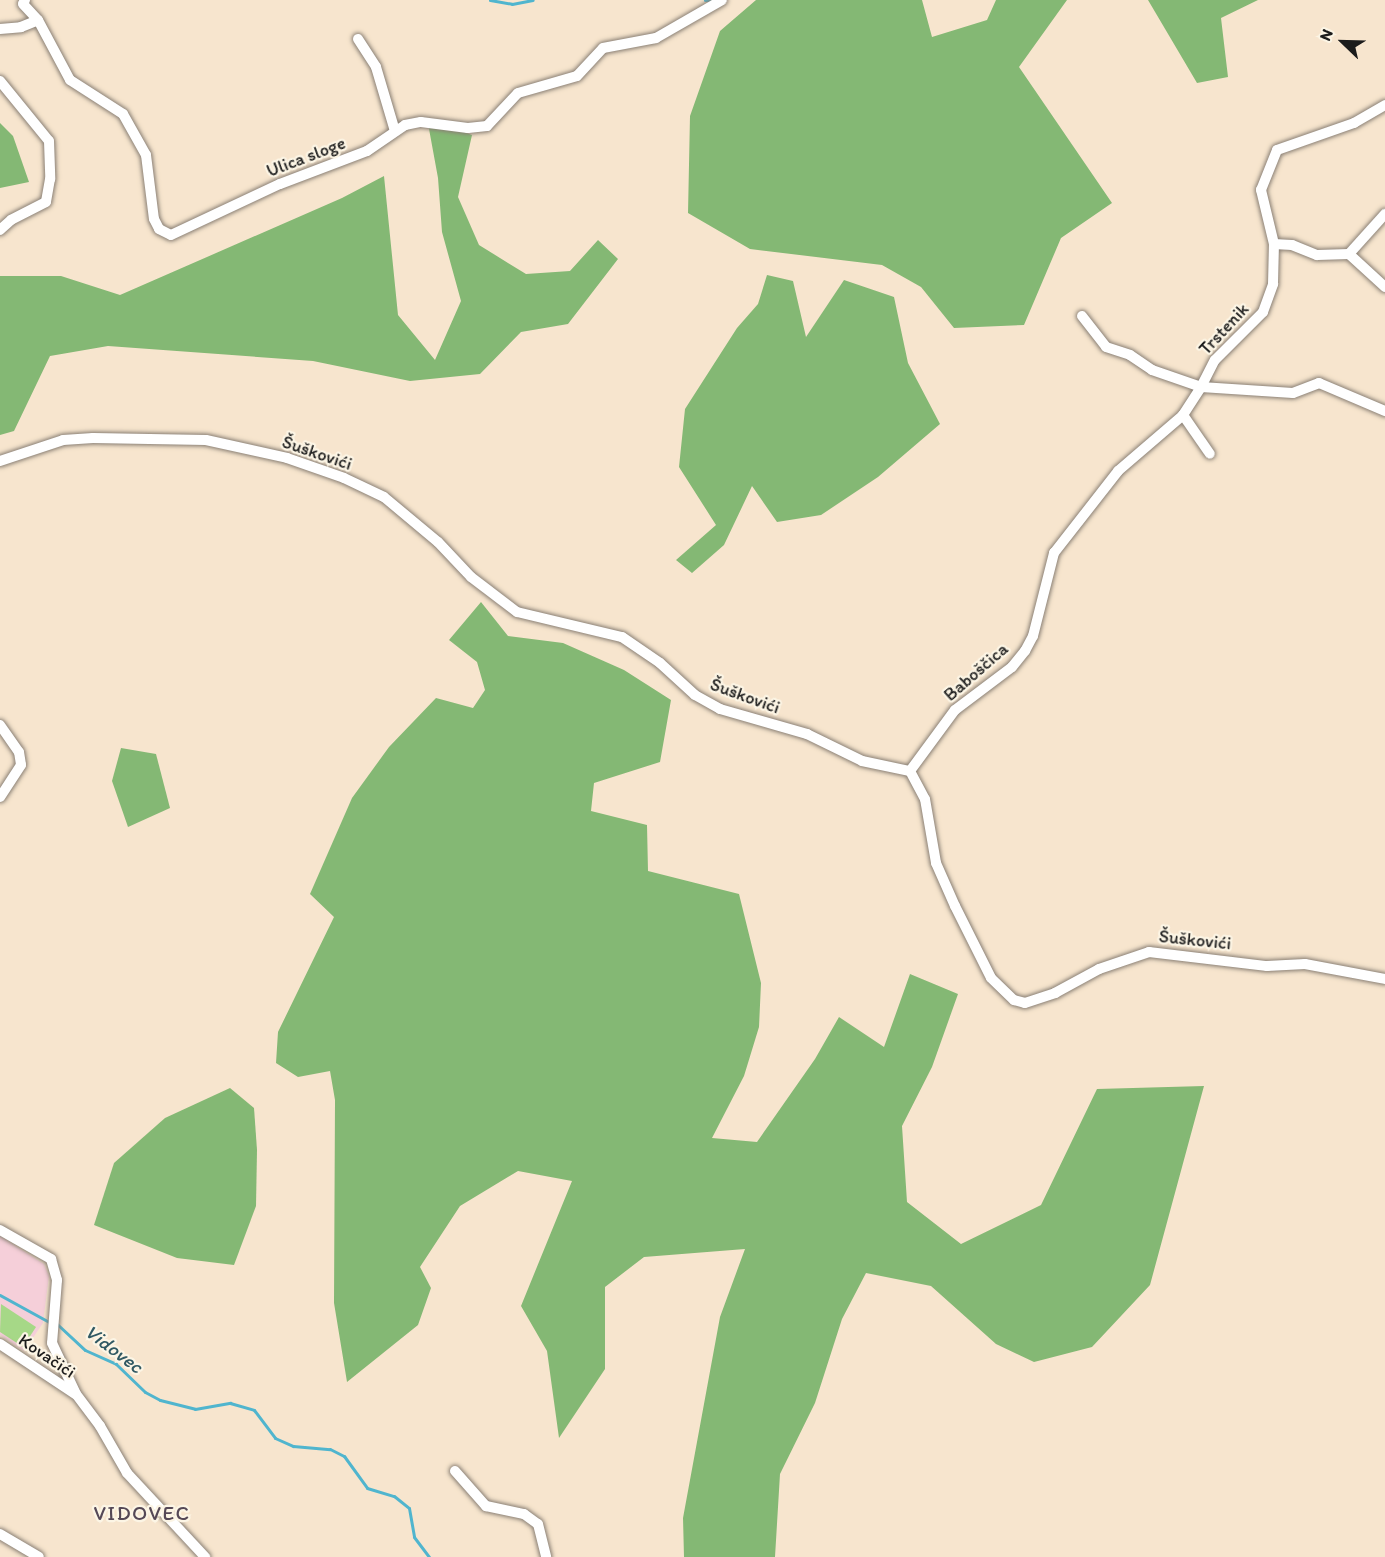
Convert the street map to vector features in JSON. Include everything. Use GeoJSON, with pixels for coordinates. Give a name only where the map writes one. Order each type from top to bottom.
{"type":"FeatureCollection","features":[{"type":"Feature","properties":{"kind":"street"},"geometry":{"type":"LineString","coordinates":[[0,29],[21,27],[38,20],[23,4],[25,0]]}},
{"type":"Feature","properties":{"kind":"street","name":"Ulica sloge"},"geometry":{"type":"LineString","coordinates":[[38,20],[47,32],[66,76],[123,114],[130,123],[146,155],[154,219],[164,234],[171,235],[271,189],[367,151],[395,131],[421,122],[479,129],[487,126],[518,93],[577,76],[603,48],[656,38],[722,0]]}},
{"type":"Feature","properties":{"kind":"street"},"geometry":{"type":"LineString","coordinates":[[358,39],[376,67],[395,131]]}},
{"type":"Feature","properties":{"kind":"street"},"geometry":{"type":"LineString","coordinates":[[0,81],[49,141],[50,179],[46,202],[0,230]]}},
{"type":"Feature","properties":{"kind":"street","name":"Trstenik"},"geometry":{"type":"LineString","coordinates":[[1054,553],[1118,471],[1183,415],[1215,360],[1263,312],[1273,284],[1274,244],[1261,190],[1277,150],[1354,123],[1385,105]]}},
{"type":"Feature","properties":{"kind":"street"},"geometry":{"type":"LineString","coordinates":[[1349,254],[1385,214]]}},
{"type":"Feature","properties":{"kind":"street"},"geometry":{"type":"LineString","coordinates":[[1274,244],[1317,255],[1349,254],[1385,287]]}},
{"type":"Feature","properties":{"kind":"street"},"geometry":{"type":"LineString","coordinates":[[1082,316],[1106,347],[1130,355],[1152,370],[1201,387],[1293,393],[1319,383],[1385,411]]}},
{"type":"Feature","properties":{"kind":"street"},"geometry":{"type":"LineString","coordinates":[[1183,415],[1210,454]]}},
{"type":"Feature","properties":{"kind":"street","name":"Šuškovići"},"geometry":{"type":"LineString","coordinates":[[0,461],[63,440],[123,437],[206,440],[287,458],[344,478],[384,497],[438,542],[471,577],[517,612],[622,637],[660,663],[695,695],[720,709],[807,734],[862,761],[910,771],[925,799],[936,862],[955,906],[991,978],[1014,1000],[1025,1003],[1054,993],[1099,969],[1149,952],[1267,966],[1299,963],[1385,979]]}},
{"type":"Feature","properties":{"kind":"street","name":"Baboščica"},"geometry":{"type":"LineString","coordinates":[[910,771],[955,710],[1011,666],[1025,651],[1033,636],[1054,553]]}},
{"type":"Feature","properties":{"kind":"street"},"geometry":{"type":"LineString","coordinates":[[0,724],[19,752],[21,765],[0,797]]}},
{"type":"Feature","properties":{"kind":"street"},"geometry":{"type":"LineString","coordinates":[[0,1230],[51,1259],[57,1280],[51,1323],[52,1343],[76,1394],[100,1426],[128,1473],[205,1557]]}},
{"type":"Feature","properties":{"kind":"street","name":"Kovačići"},"geometry":{"type":"LineString","coordinates":[[0,1344],[76,1394]]}},
{"type":"Feature","properties":{"kind":"street"},"geometry":{"type":"LineString","coordinates":[[455,1471],[486,1506],[524,1514],[538,1524],[546,1557]]}},
{"type":"Feature","properties":{"kind":"street"},"geometry":{"type":"LineString","coordinates":[[0,1534],[39,1557]]}},
{"type":"Feature","properties":{"kind":"shaded area"},"geometry":{"type":"Polygon","coordinates":[[[0,1236],[44,1264],[49,1276],[43,1323],[24,1351],[0,1335],[0,1236]]]}},
{"type":"Feature","properties":{"kind":"green space"},"geometry":{"type":"Polygon","coordinates":[[[756,0],[922,0],[932,37],[987,20],[996,0],[1067,0],[1019,67],[1112,203],[1061,238],[1024,325],[954,328],[921,287],[882,265],[750,249],[688,213],[690,116],[720,31],[756,0]]]}},
{"type":"Feature","properties":{"kind":"green space"},"geometry":{"type":"Polygon","coordinates":[[[1148,0],[1258,0],[1221,18],[1228,77],[1197,83],[1148,0]]]}},
{"type":"Feature","properties":{"kind":"green space"},"geometry":{"type":"Polygon","coordinates":[[[427,118],[472,135],[458,197],[479,245],[526,274],[570,271],[598,240],[618,259],[568,324],[521,332],[480,374],[410,381],[313,361],[108,346],[50,356],[14,431],[0,435],[0,276],[61,276],[120,295],[342,198],[384,176],[398,315],[435,360],[461,301],[442,232],[438,178],[427,118]]]}},
{"type":"Feature","properties":{"kind":"green space"},"geometry":{"type":"Polygon","coordinates":[[[0,123],[13,136],[29,182],[0,188],[0,123]]]}},
{"type":"Feature","properties":{"kind":"green space"},"geometry":{"type":"Polygon","coordinates":[[[767,275],[793,281],[806,337],[844,280],[894,297],[908,363],[940,424],[878,477],[821,515],[777,522],[752,486],[724,545],[692,573],[676,560],[716,525],[679,467],[685,409],[737,328],[758,304],[767,275]]]}},
{"type":"Feature","properties":{"kind":"green space"},"geometry":{"type":"Polygon","coordinates":[[[481,602],[508,636],[563,643],[624,670],[671,700],[660,762],[594,783],[591,811],[647,825],[648,871],[739,894],[761,983],[759,1027],[744,1076],[712,1138],[757,1142],[815,1059],[839,1017],[884,1047],[910,974],[958,994],[932,1067],[902,1126],[907,1202],[961,1244],[1041,1205],[1097,1089],[1204,1086],[1150,1285],[1092,1347],[1034,1362],[996,1344],[931,1286],[866,1273],[842,1319],[815,1403],[780,1474],[775,1557],[684,1557],[683,1518],[720,1317],[745,1249],[644,1257],[605,1287],[605,1369],[559,1438],[547,1351],[521,1306],[572,1181],[518,1171],[460,1206],[420,1267],[431,1288],[418,1325],[347,1382],[334,1303],[335,1100],[330,1071],[298,1077],[276,1063],[278,1032],[334,917],[310,894],[352,798],[389,747],[436,698],[473,708],[485,690],[477,662],[449,640],[481,602]]]}},
{"type":"Feature","properties":{"kind":"green space"},"geometry":{"type":"Polygon","coordinates":[[[121,748],[156,754],[170,808],[128,827],[112,781],[121,748]]]}},
{"type":"Feature","properties":{"kind":"green space"},"geometry":{"type":"Polygon","coordinates":[[[230,1088],[254,1108],[257,1150],[256,1206],[234,1265],[177,1258],[94,1225],[114,1163],[165,1118],[230,1088]]]}},
{"type":"Feature","properties":{"kind":"green space"},"geometry":{"type":"Polygon","coordinates":[[[1,1304],[36,1327],[23,1347],[0,1332],[1,1304]]]}},
{"type":"Feature","properties":{"kind":"waterway"},"geometry":{"type":"LineString","coordinates":[[490,0],[512,4],[533,0]]}},
{"type":"Feature","properties":{"kind":"waterway"},"geometry":{"type":"LineString","coordinates":[[705,0],[710,0]]}},
{"type":"Feature","properties":{"kind":"waterway","name":"Vidovec"},"geometry":{"type":"LineString","coordinates":[[0,1295],[51,1323]]}},
{"type":"Feature","properties":{"kind":"waterway","name":"Vidovec"},"geometry":{"type":"LineString","coordinates":[[57,1324],[85,1350],[116,1364],[145,1392],[160,1400],[195,1409],[230,1403],[254,1410],[275,1438],[293,1446],[330,1449],[344,1456],[367,1488],[394,1496],[409,1508],[414,1537],[429,1557]]}},
{"type":"Feature","properties":{"kind":"district","name":"VIDOVEC"},"geometry":{"type":"Point","coordinates":[142,1513]}}]}
